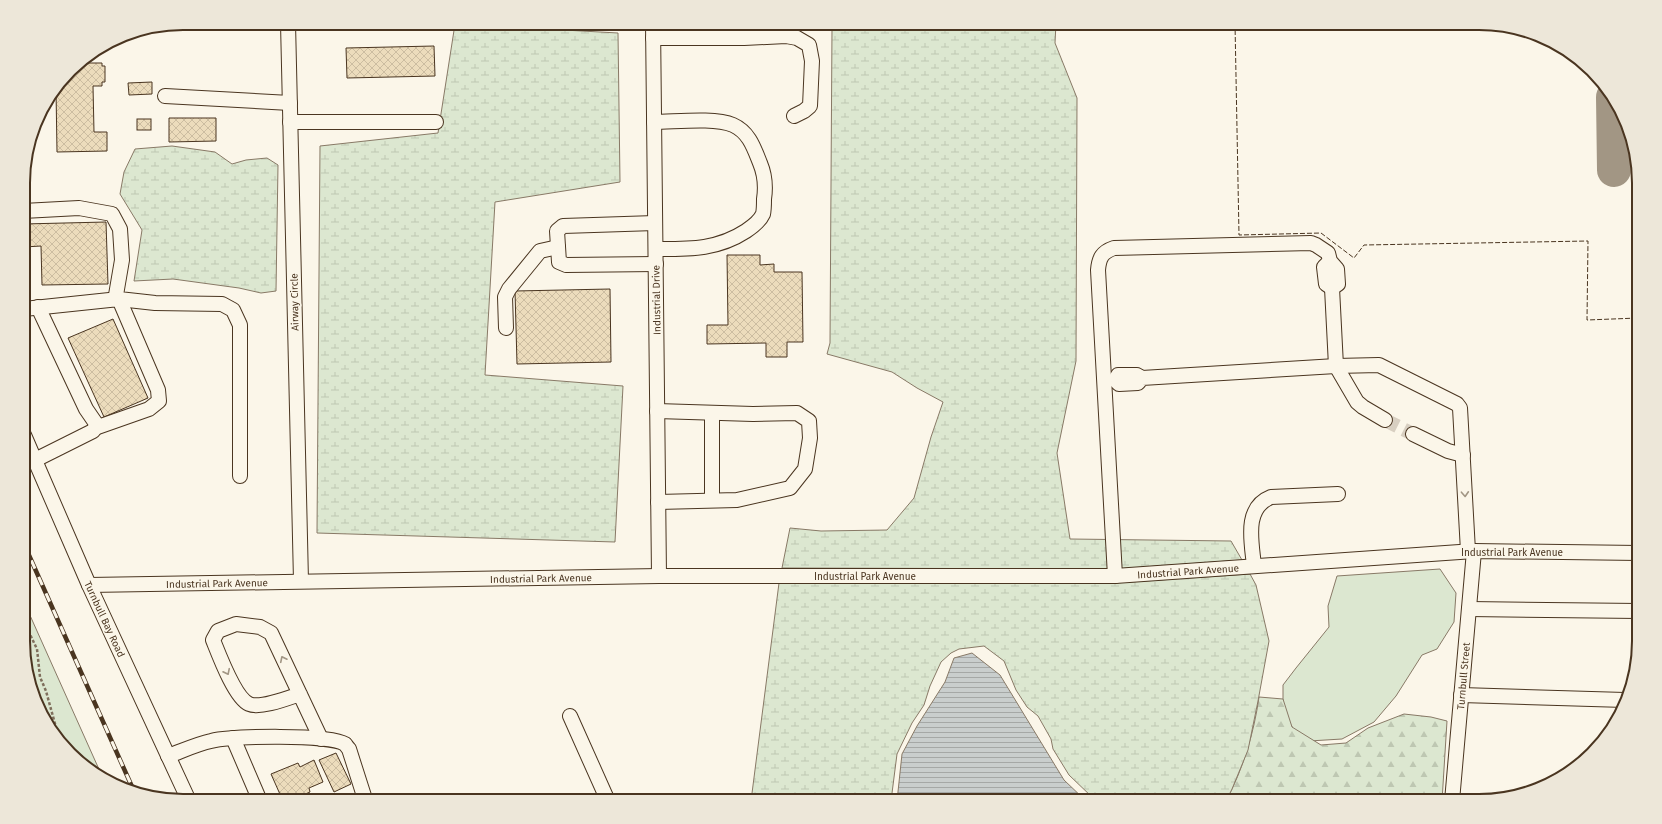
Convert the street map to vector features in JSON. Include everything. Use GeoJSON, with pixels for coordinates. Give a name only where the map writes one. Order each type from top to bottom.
{"type":"FeatureCollection","features":[{"type":"Feature","properties":{"kind":"street","name":"Airway Circle"},"geometry":{"type":"LineString","coordinates":[[288,30],[302,582]]}},
{"type":"Feature","properties":{"kind":"street","name":"Industrial Drive"},"geometry":{"type":"LineString","coordinates":[[653,30],[659,576]]}},
{"type":"Feature","properties":{"kind":"street"},"geometry":{"type":"LineString","coordinates":[[653,38],[744,38],[786,36],[797,38],[809,45],[812,68],[810,106],[794,116]]}},
{"type":"Feature","properties":{"kind":"street"},"geometry":{"type":"LineString","coordinates":[[166,96],[290,104]]}},
{"type":"Feature","properties":{"kind":"street"},"geometry":{"type":"LineString","coordinates":[[654,122],[717,121],[731,124],[740,128],[751,142],[763,172],[766,188],[763,214],[753,227],[737,237],[717,245],[690,249],[656,249]]}},
{"type":"Feature","properties":{"kind":"street"},"geometry":{"type":"LineString","coordinates":[[290,122],[436,122]]}},
{"type":"Feature","properties":{"kind":"street"},"geometry":{"type":"LineString","coordinates":[[30,211],[79,208],[112,214],[120,229],[122,260],[116,295],[158,390],[159,401],[149,409],[95,428]]}},
{"type":"Feature","properties":{"kind":"street"},"geometry":{"type":"LineString","coordinates":[[655,223],[563,226],[557,231],[559,262],[566,265],[656,264]]}},
{"type":"Feature","properties":{"kind":"street"},"geometry":{"type":"LineString","coordinates":[[1115,576],[1110,380],[1098,270],[1101,256],[1106,251],[1114,248],[1311,243],[1316,245],[1328,253],[1330,261],[1324,267],[1326,284],[1332,288],[1336,366],[1357,402],[1385,420]]}},
{"type":"Feature","properties":{"kind":"street"},"geometry":{"type":"LineString","coordinates":[[506,328],[504,297],[540,251],[558,247]]}},
{"type":"Feature","properties":{"kind":"street"},"geometry":{"type":"LineString","coordinates":[[35,460],[93,432],[97,425],[86,409],[31,308],[119,299],[155,303],[222,304],[233,310],[240,325],[240,476]]}},
{"type":"Feature","properties":{"kind":"street","name":"Turnbull Street"},"geometry":{"type":"LineString","coordinates":[[1336,366],[1373,365],[1384,367],[1457,404],[1460,408],[1471,551],[1469,609],[1453,794]]}},
{"type":"Feature","properties":{"kind":"street"},"geometry":{"type":"LineString","coordinates":[[1110,380],[1118,376],[1138,374],[1142,378],[1336,366]]}},
{"type":"Feature","properties":{"kind":"street"},"geometry":{"type":"LineString","coordinates":[[657,410],[753,414],[797,413],[809,420],[810,438],[805,469],[790,488],[737,500],[658,502]]}},
{"type":"Feature","properties":{"kind":"street"},"geometry":{"type":"LineString","coordinates":[[712,413],[712,500]]}},
{"type":"Feature","properties":{"kind":"street"},"geometry":{"type":"LineString","coordinates":[[1413,434],[1448,452],[1463,455]]}},
{"type":"Feature","properties":{"kind":"street","name":"Turnbull Bay Road"},"geometry":{"type":"LineString","coordinates":[[30,449],[185,794]]}},
{"type":"Feature","properties":{"kind":"street"},"geometry":{"type":"LineString","coordinates":[[1254,566],[1251,524],[1255,510],[1264,499],[1271,497],[1338,494]]}},
{"type":"Feature","properties":{"kind":"street","name":"Industrial Park Avenue"},"geometry":{"type":"LineString","coordinates":[[90,585],[659,576],[1115,576],[1471,551],[1632,553]]}},
{"type":"Feature","properties":{"kind":"street"},"geometry":{"type":"LineString","coordinates":[[1469,609],[1632,612]]}},
{"type":"Feature","properties":{"kind":"street"},"geometry":{"type":"LineString","coordinates":[[300,694],[269,704],[250,705],[240,698],[219,656],[213,640],[218,631],[236,624],[260,628],[271,633],[300,694],[321,739]]}},
{"type":"Feature","properties":{"kind":"street"},"geometry":{"type":"LineString","coordinates":[[1461,695],[1620,700]]}},
{"type":"Feature","properties":{"kind":"street"},"geometry":{"type":"LineString","coordinates":[[570,716],[605,794]]}},
{"type":"Feature","properties":{"kind":"street"},"geometry":{"type":"LineString","coordinates":[[168,756],[210,741],[232,738],[321,739],[345,744],[349,749],[363,794]]}},
{"type":"Feature","properties":{"kind":"street"},"geometry":{"type":"LineString","coordinates":[[232,738],[257,794]]}},
{"type":"Feature","properties":{"kind":"path"},"geometry":{"type":"LineString","coordinates":[[30,634],[37,649],[40,677],[46,691],[55,725]]}},
{"type":"Feature","properties":{"kind":"green space"},"geometry":{"type":"Polygon","coordinates":[[[454,30],[564,30],[618,33],[620,182],[495,202],[485,375],[623,386],[615,542],[317,533],[320,146],[438,133],[454,30]]]}},
{"type":"Feature","properties":{"kind":"green space"},"geometry":{"type":"Polygon","coordinates":[[[679,30],[718,30],[680,31],[679,30]]]}},
{"type":"Feature","properties":{"kind":"green space"},"geometry":{"type":"Polygon","coordinates":[[[832,30],[1056,30],[1055,43],[1077,98],[1076,361],[1057,453],[1070,539],[1231,541],[1242,560],[1116,569],[782,568],[790,528],[821,531],[887,530],[914,498],[931,437],[943,402],[892,372],[827,354],[830,343],[832,30]]]}},
{"type":"Feature","properties":{"kind":"green space"},"geometry":{"type":"Polygon","coordinates":[[[172,146],[215,152],[232,164],[246,160],[267,158],[278,165],[276,291],[261,293],[239,288],[173,279],[134,281],[142,230],[120,194],[124,172],[135,149],[172,146]]]}},
{"type":"Feature","properties":{"kind":"green space"},"geometry":{"type":"Polygon","coordinates":[[[1440,569],[1456,593],[1454,622],[1437,649],[1422,655],[1396,696],[1374,722],[1342,739],[1309,741],[1295,732],[1283,711],[1283,685],[1329,627],[1328,606],[1337,576],[1440,569]]]}},
{"type":"Feature","properties":{"kind":"green space"},"geometry":{"type":"Polygon","coordinates":[[[1250,574],[1256,585],[1269,641],[1248,750],[1230,794],[1089,794],[1069,775],[1053,749],[1051,739],[1038,716],[1027,707],[1016,690],[1004,661],[984,646],[959,649],[951,653],[941,662],[930,686],[924,705],[912,723],[897,754],[892,794],[752,794],[779,583],[1114,583],[1250,574]]]}},
{"type":"Feature","properties":{"kind":"green space"},"geometry":{"type":"Polygon","coordinates":[[[30,615],[99,768],[82,756],[68,742],[50,718],[35,681],[31,661],[30,615]]]}},
{"type":"Feature","properties":{"kind":"green space"},"geometry":{"type":"Polygon","coordinates":[[[1259,697],[1283,699],[1292,727],[1321,745],[1346,743],[1368,728],[1404,714],[1431,717],[1447,721],[1442,794],[1230,794],[1243,764],[1254,724],[1259,697]]]}},
{"type":"Feature","properties":{"kind":"shaded area"},"geometry":{"type":"Polygon","coordinates":[[[972,653],[1000,675],[1064,780],[1079,794],[898,794],[902,754],[917,726],[945,682],[954,658],[972,653]]]}},
{"type":"Feature","properties":{"kind":"building"},"geometry":{"type":"Polygon","coordinates":[[[434,46],[435,76],[347,78],[346,48],[434,46]]]}},
{"type":"Feature","properties":{"kind":"building"},"geometry":{"type":"Polygon","coordinates":[[[89,63],[102,63],[102,66],[105,66],[105,82],[102,82],[102,86],[93,86],[94,132],[107,132],[107,151],[57,152],[56,98],[68,82],[82,68],[89,63]]]}},
{"type":"Feature","properties":{"kind":"building"},"geometry":{"type":"Polygon","coordinates":[[[152,82],[152,94],[129,95],[128,83],[152,82]]]}},
{"type":"Feature","properties":{"kind":"building"},"geometry":{"type":"Polygon","coordinates":[[[169,118],[216,118],[216,141],[169,142],[169,118]]]}},
{"type":"Feature","properties":{"kind":"building"},"geometry":{"type":"Polygon","coordinates":[[[137,119],[151,119],[151,130],[137,130],[137,119]]]}},
{"type":"Feature","properties":{"kind":"building"},"geometry":{"type":"Polygon","coordinates":[[[106,222],[108,284],[42,285],[41,246],[30,247],[30,224],[106,222]]]}},
{"type":"Feature","properties":{"kind":"building"},"geometry":{"type":"Polygon","coordinates":[[[727,255],[760,255],[760,265],[774,264],[774,272],[802,272],[803,342],[787,342],[787,357],[766,357],[766,343],[707,344],[707,325],[728,325],[727,255]]]}},
{"type":"Feature","properties":{"kind":"building"},"geometry":{"type":"Polygon","coordinates":[[[610,289],[611,362],[517,364],[515,291],[610,289]]]}},
{"type":"Feature","properties":{"kind":"building"},"geometry":{"type":"Polygon","coordinates":[[[113,319],[148,398],[104,417],[68,338],[113,319]]]}},
{"type":"Feature","properties":{"kind":"building"},"geometry":{"type":"Polygon","coordinates":[[[336,753],[351,784],[334,792],[319,760],[336,753]]]}},
{"type":"Feature","properties":{"kind":"building"},"geometry":{"type":"Polygon","coordinates":[[[314,760],[323,782],[309,788],[310,792],[305,794],[280,794],[271,774],[298,763],[300,767],[314,760]]]}},
{"type":"Feature","properties":{"kind":"taxiway"},"geometry":{"type":"LineString","coordinates":[[1613,109],[1614,170]]}},
{"type":"Feature","properties":{"kind":"tunnel"},"geometry":{"type":"LineString","coordinates":[[1385,420],[1413,434]]}},
{"type":"Feature","properties":{"kind":"railway"},"geometry":{"type":"LineString","coordinates":[[30,557],[131,785]]}},
{"type":"Feature","properties":{"kind":"fence"},"geometry":{"type":"LineString","coordinates":[[1235,30],[1239,235],[1321,233],[1354,258],[1364,245],[1588,241],[1587,320],[1632,318]]}}]}
